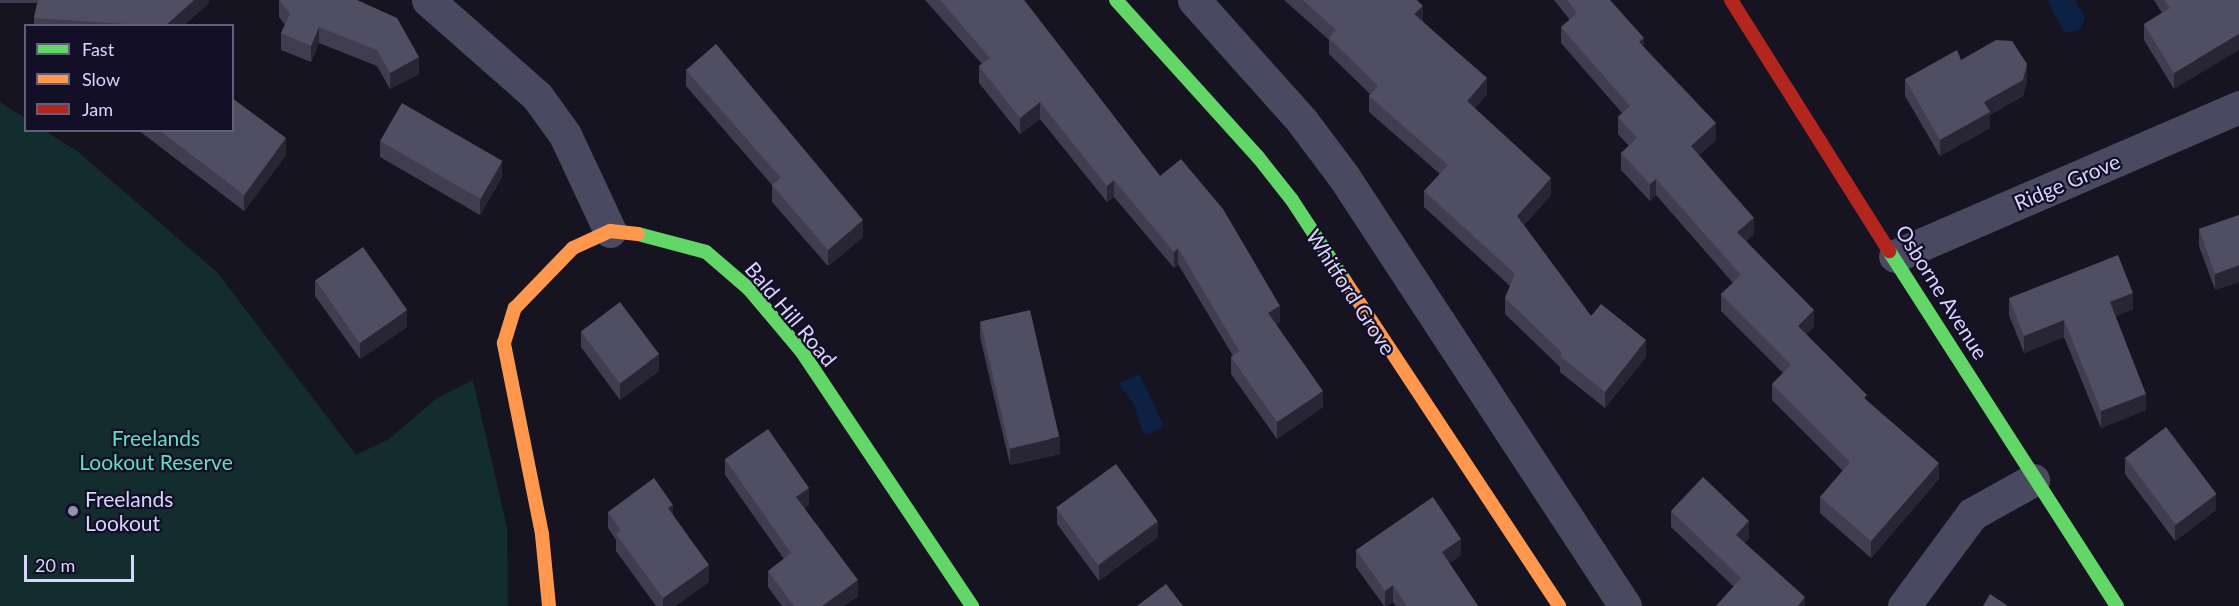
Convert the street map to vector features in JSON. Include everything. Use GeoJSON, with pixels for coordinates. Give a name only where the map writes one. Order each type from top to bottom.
{"type":"FeatureCollection","features":[{"type":"Feature","properties":{"kind":"street"},"geometry":{"type":"LineString","coordinates":[[428,0],[537,96],[565,135],[610,231],[573,248],[543,276],[515,308],[504,343],[542,534],[549,606]]}},
{"type":"Feature","properties":{"kind":"street","name":"Whitford Grove"},"geometry":{"type":"LineString","coordinates":[[1116,0],[1258,157],[1292,200],[1559,606]]}},
{"type":"Feature","properties":{"kind":"street"},"geometry":{"type":"LineString","coordinates":[[1194,0],[1302,121],[1344,177],[1625,606]]}},
{"type":"Feature","properties":{"kind":"street","name":"Osborne Avenue"},"geometry":{"type":"LineString","coordinates":[[1731,0],[1895,256],[2033,480],[2117,606]]}},
{"type":"Feature","properties":{"kind":"street","name":"Ridge Grove"},"geometry":{"type":"LineString","coordinates":[[1895,256],[2239,107]]}},
{"type":"Feature","properties":{"kind":"street","name":"Bald Hill Road"},"geometry":{"type":"LineString","coordinates":[[610,231],[654,236],[706,252],[749,289],[802,352],[972,606]]}},
{"type":"Feature","properties":{"kind":"street"},"geometry":{"type":"LineString","coordinates":[[1904,606],[1972,514],[2033,480]]}},
{"type":"Feature","properties":{"kind":"green space","name":"Freelands Lookout Reserve"},"geometry":{"type":"Polygon","coordinates":[[[0,102],[24,117],[24,132],[47,132],[77,151],[217,272],[356,455],[389,439],[437,398],[473,380],[507,527],[508,606],[0,606],[0,102]]]}},
{"type":"Feature","properties":{"kind":"water"},"geometry":{"type":"Polygon","coordinates":[[[2047,0],[2075,0],[2085,16],[2081,29],[2068,33],[2062,29],[2047,0]]]}},
{"type":"Feature","properties":{"kind":"water"},"geometry":{"type":"Polygon","coordinates":[[[1139,374],[1164,426],[1150,434],[1143,433],[1133,402],[1118,384],[1139,374]]]}},
{"type":"Feature","properties":{"kind":"building"},"geometry":{"type":"Polygon","coordinates":[[[38,0],[194,0],[167,24],[127,24],[34,18],[38,0]]]}},
{"type":"Feature","properties":{"kind":"building"},"geometry":{"type":"Polygon","coordinates":[[[279,0],[357,0],[397,18],[419,57],[390,73],[377,50],[319,27],[311,46],[281,33],[290,14],[279,0]]]}},
{"type":"Feature","properties":{"kind":"building"},"geometry":{"type":"Polygon","coordinates":[[[940,0],[1024,0],[1160,176],[1181,159],[1223,209],[1280,306],[1268,313],[1323,391],[1277,422],[1231,357],[1239,351],[1178,248],[1174,252],[1114,180],[1107,186],[1040,102],[1020,118],[979,66],[990,58],[940,0]]]}},
{"type":"Feature","properties":{"kind":"building"},"geometry":{"type":"Polygon","coordinates":[[[1303,0],[1417,0],[1423,6],[1414,14],[1487,78],[1467,101],[1551,178],[1517,216],[1591,316],[1601,304],[1646,340],[1605,392],[1560,356],[1562,353],[1505,298],[1515,274],[1424,191],[1448,165],[1369,96],[1378,86],[1329,38],[1336,30],[1303,0]]]}},
{"type":"Feature","properties":{"kind":"building"},"geometry":{"type":"Polygon","coordinates":[[[1567,0],[1610,0],[1644,38],[1639,42],[1716,123],[1691,146],[1754,218],[1737,232],[1814,310],[1798,326],[1867,395],[1864,398],[1939,463],[1871,541],[1820,497],[1850,462],[1772,384],[1791,365],[1721,294],[1741,275],[1656,179],[1650,184],[1621,153],[1637,138],[1618,117],[1630,106],[1561,27],[1577,13],[1567,0]]]}},
{"type":"Feature","properties":{"kind":"building"},"geometry":{"type":"Polygon","coordinates":[[[2164,0],[2239,0],[2239,34],[2174,73],[2144,24],[2170,8],[2164,0]]]}},
{"type":"Feature","properties":{"kind":"building"},"geometry":{"type":"Polygon","coordinates":[[[1996,40],[2012,41],[2027,64],[2023,80],[1984,102],[1990,112],[1940,140],[1905,79],[1957,50],[1961,60],[1996,40]]]}},
{"type":"Feature","properties":{"kind":"building"},"geometry":{"type":"Polygon","coordinates":[[[716,44],[863,220],[828,250],[772,185],[781,178],[686,70],[716,44]]]}},
{"type":"Feature","properties":{"kind":"building"},"geometry":{"type":"Polygon","coordinates":[[[234,99],[286,138],[244,195],[162,132],[234,132],[234,99]]]}},
{"type":"Feature","properties":{"kind":"building"},"geometry":{"type":"Polygon","coordinates":[[[402,103],[502,161],[480,199],[380,141],[402,103]]]}},
{"type":"Feature","properties":{"kind":"building"},"geometry":{"type":"Polygon","coordinates":[[[2239,215],[2239,265],[2215,274],[2199,229],[2239,215]]]}},
{"type":"Feature","properties":{"kind":"building"},"geometry":{"type":"Polygon","coordinates":[[[363,247],[407,310],[360,343],[315,280],[363,247]]]}},
{"type":"Feature","properties":{"kind":"building"},"geometry":{"type":"Polygon","coordinates":[[[2118,255],[2133,293],[2110,302],[2146,394],[2101,411],[2064,320],[2024,336],[2009,298],[2118,255]]]}},
{"type":"Feature","properties":{"kind":"building"},"geometry":{"type":"Polygon","coordinates":[[[620,302],[659,354],[620,383],[581,331],[620,302]]]}},
{"type":"Feature","properties":{"kind":"building"},"geometry":{"type":"Polygon","coordinates":[[[1030,310],[1059,437],[1010,448],[980,321],[1030,310]]]}},
{"type":"Feature","properties":{"kind":"building"},"geometry":{"type":"Polygon","coordinates":[[[2166,427],[2217,494],[2176,525],[2125,458],[2166,427]]]}},
{"type":"Feature","properties":{"kind":"building"},"geometry":{"type":"Polygon","coordinates":[[[768,429],[809,488],[796,497],[858,580],[822,606],[794,606],[768,571],[791,553],[725,459],[768,429]]]}},
{"type":"Feature","properties":{"kind":"building"},"geometry":{"type":"Polygon","coordinates":[[[1116,464],[1158,521],[1098,565],[1056,507],[1116,464]]]}},
{"type":"Feature","properties":{"kind":"building"},"geometry":{"type":"Polygon","coordinates":[[[1703,477],[1749,521],[1736,535],[1805,597],[1798,606],[1716,606],[1741,578],[1671,511],[1703,477]]]}},
{"type":"Feature","properties":{"kind":"building"},"geometry":{"type":"Polygon","coordinates":[[[654,478],[673,505],[668,508],[709,565],[663,598],[616,534],[621,531],[608,512],[654,478]]]}},
{"type":"Feature","properties":{"kind":"building"},"geometry":{"type":"Polygon","coordinates":[[[1433,497],[1461,539],[1442,552],[1478,606],[1407,606],[1393,585],[1385,591],[1356,550],[1433,497]]]}},
{"type":"Feature","properties":{"kind":"building"},"geometry":{"type":"Polygon","coordinates":[[[1166,584],[1183,606],[1137,606],[1166,584]]]}},
{"type":"Feature","properties":{"kind":"building"},"geometry":{"type":"Polygon","coordinates":[[[1990,594],[2008,606],[1983,606],[1990,594]]]}},
{"type":"Feature","properties":{"kind":"traffic: fast"},"geometry":{"type":"LineString","coordinates":[[1116,0],[1258,157],[1292,200],[1345,281]]}},
{"type":"Feature","properties":{"kind":"traffic: fast"},"geometry":{"type":"LineString","coordinates":[[638,234],[706,252],[749,289],[802,352],[972,606]]}},
{"type":"Feature","properties":{"kind":"traffic: fast"},"geometry":{"type":"LineString","coordinates":[[1889,251],[2117,606]]}},
{"type":"Feature","properties":{"kind":"traffic: slow"},"geometry":{"type":"LineString","coordinates":[[549,606],[542,534],[504,343],[515,308],[573,248],[610,231],[638,234]]}},
{"type":"Feature","properties":{"kind":"traffic: slow"},"geometry":{"type":"LineString","coordinates":[[1345,281],[1559,606]]}},
{"type":"Feature","properties":{"kind":"traffic: jam"},"geometry":{"type":"LineString","coordinates":[[1731,0],[1889,251]]}},
{"type":"Feature","properties":{"kind":"place","name":"Freelands Lookout"},"geometry":{"type":"Point","coordinates":[73,511]}}]}
